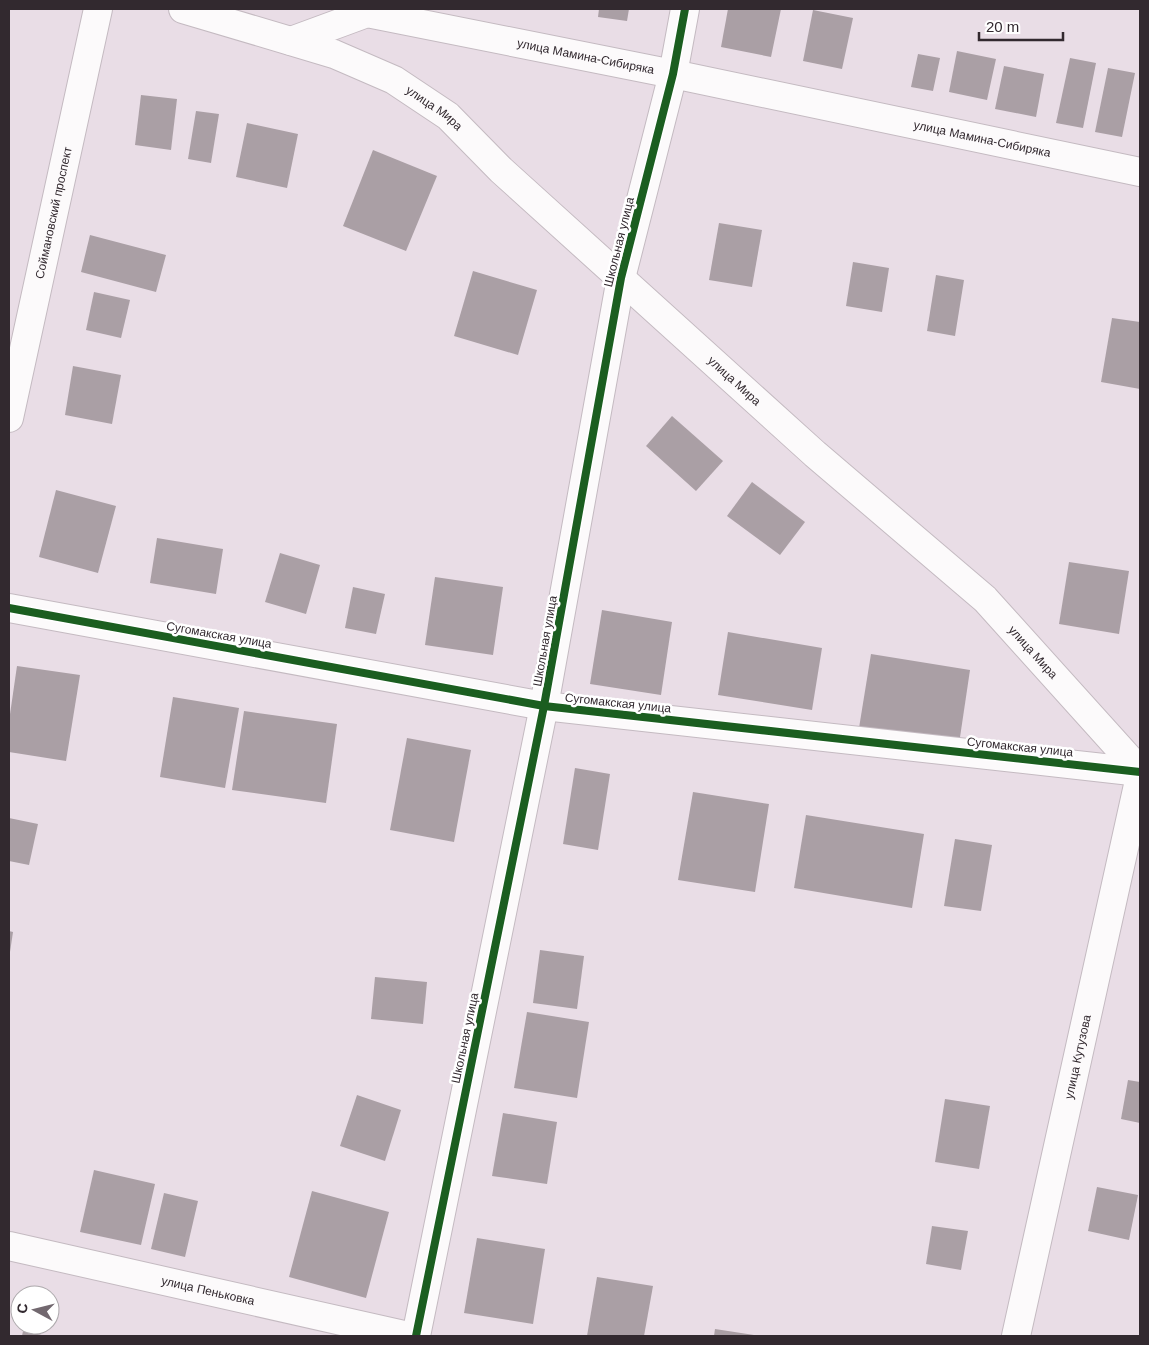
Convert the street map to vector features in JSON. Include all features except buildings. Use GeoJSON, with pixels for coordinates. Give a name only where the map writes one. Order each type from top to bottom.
{"type":"FeatureCollection","features":[{"type":"Feature","properties":{"kind":"street","name":"Соймановский проспект"},"geometry":{"type":"LineString","coordinates":[[9,418],[98,9]]}},
{"type":"Feature","properties":{"kind":"street"},"geometry":{"type":"LineString","coordinates":[[183,9],[291,41]]}},
{"type":"Feature","properties":{"kind":"street","name":"Школьная улица"},"geometry":{"type":"LineString","coordinates":[[416,1336],[544,706],[621,278],[673,74],[685,9]]}},
{"type":"Feature","properties":{"kind":"street","name":"улица Мамина-Сибиряка"},"geometry":{"type":"LineString","coordinates":[[291,41],[368,13],[673,74],[1140,172]]}},
{"type":"Feature","properties":{"kind":"street","name":"улица Мира"},"geometry":{"type":"LineString","coordinates":[[291,41],[334,54],[394,80],[448,116],[501,170],[815,454],[985,599],[1140,771]]}},
{"type":"Feature","properties":{"kind":"street","name":"Сугомакская улица"},"geometry":{"type":"LineString","coordinates":[[9,608],[544,706],[1140,771]]}},
{"type":"Feature","properties":{"kind":"street","name":"улица Кутузова"},"geometry":{"type":"LineString","coordinates":[[1016,1336],[1140,776]]}},
{"type":"Feature","properties":{"kind":"street","name":"улица Пеньковка"},"geometry":{"type":"LineString","coordinates":[[9,1246],[408,1336]]}},
{"type":"Feature","properties":{"kind":"cycle path"},"geometry":{"type":"LineString","coordinates":[[416,1336],[544,706],[621,278],[673,74],[685,9]]}},
{"type":"Feature","properties":{"kind":"cycle path"},"geometry":{"type":"LineString","coordinates":[[9,608],[544,706],[1140,772]]}}]}
